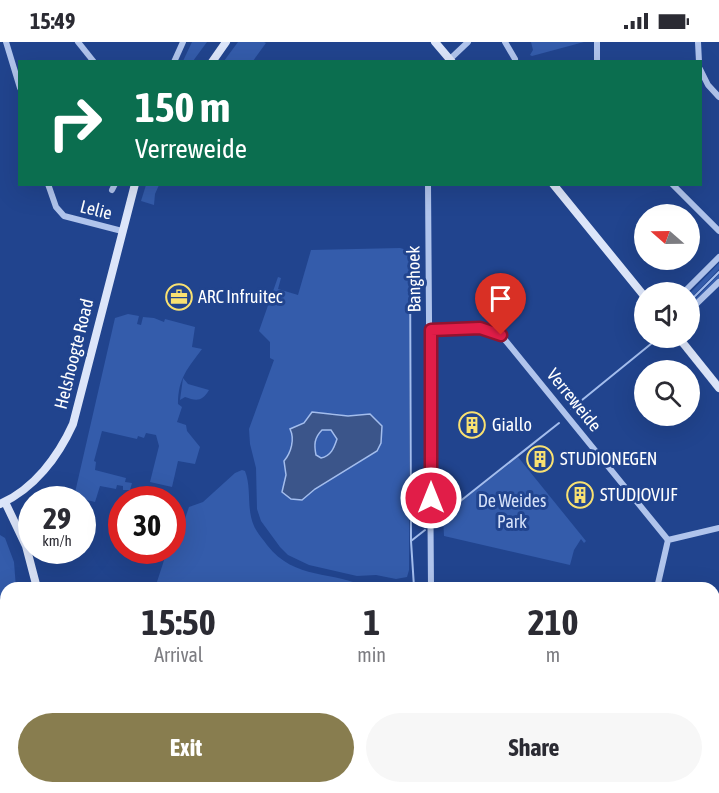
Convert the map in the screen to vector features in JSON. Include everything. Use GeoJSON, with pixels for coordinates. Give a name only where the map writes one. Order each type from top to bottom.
{"type":"FeatureCollection","features":[{"type":"Feature","properties":{"kind":"main road"},"geometry":{"type":"LineString","coordinates":[[213,60],[226,42]]}},
{"type":"Feature","properties":{"kind":"main road"},"geometry":{"type":"LineString","coordinates":[[435,42],[449,60]]}},
{"type":"Feature","properties":{"kind":"main road","name":"Helshoogte Road"},"geometry":{"type":"LineString","coordinates":[[3,503],[23,490],[45,469],[57,454],[73,424],[134,186]]}},
{"type":"Feature","properties":{"kind":"main road"},"geometry":{"type":"LineString","coordinates":[[555,186],[634,283]]}},
{"type":"Feature","properties":{"kind":"main road"},"geometry":{"type":"LineString","coordinates":[[687,348],[719,388]]}},
{"type":"Feature","properties":{"kind":"main road"},"geometry":{"type":"LineString","coordinates":[[3,503],[26,546],[35,582]]}},
{"type":"Feature","properties":{"kind":"street"},"geometry":{"type":"LineString","coordinates":[[6,42],[18,81]]}},
{"type":"Feature","properties":{"kind":"street"},"geometry":{"type":"LineString","coordinates":[[78,42],[92,60]]}},
{"type":"Feature","properties":{"kind":"street"},"geometry":{"type":"LineString","coordinates":[[175,60],[183,42]]}},
{"type":"Feature","properties":{"kind":"street"},"geometry":{"type":"LineString","coordinates":[[451,60],[468,42]]}},
{"type":"Feature","properties":{"kind":"street"},"geometry":{"type":"LineString","coordinates":[[505,42],[515,58]]}},
{"type":"Feature","properties":{"kind":"street"},"geometry":{"type":"LineString","coordinates":[[597,42],[597,60]]}},
{"type":"Feature","properties":{"kind":"street"},"geometry":{"type":"LineString","coordinates":[[698,42],[699,60]]}},
{"type":"Feature","properties":{"kind":"street"},"geometry":{"type":"LineString","coordinates":[[702,73],[708,85],[719,97]]}},
{"type":"Feature","properties":{"kind":"street","name":"Lelie"},"geometry":{"type":"LineString","coordinates":[[49,186],[56,207],[64,216],[122,231]]}},
{"type":"Feature","properties":{"kind":"street","name":"Banghoek"},"geometry":{"type":"LineString","coordinates":[[428,186],[431,330],[431,582]]}},
{"type":"Feature","properties":{"kind":"street"},"geometry":{"type":"LineString","coordinates":[[674,186],[719,231]]}},
{"type":"Feature","properties":{"kind":"street"},"geometry":{"type":"LineString","coordinates":[[694,282],[719,257]]}},
{"type":"Feature","properties":{"kind":"street"},"geometry":{"type":"LineString","coordinates":[[700,299],[719,282]]}},
{"type":"Feature","properties":{"kind":"street","name":"Verreweide"},"geometry":{"type":"LineString","coordinates":[[431,330],[480,328],[501,335],[668,540]]}},
{"type":"Feature","properties":{"kind":"street"},"geometry":{"type":"LineString","coordinates":[[658,582],[668,540],[719,528]]}},
{"type":"Feature","properties":{"kind":"green space"},"geometry":{"type":"Polygon","coordinates":[[[192,42],[207,42],[194,60],[183,60],[192,42]]]}},
{"type":"Feature","properties":{"kind":"green space"},"geometry":{"type":"Polygon","coordinates":[[[238,42],[266,43],[254,60],[225,60],[238,42]]]}},
{"type":"Feature","properties":{"kind":"green space"},"geometry":{"type":"Polygon","coordinates":[[[531,42],[584,42],[532,56],[530,55],[533,50],[531,42]]]}},
{"type":"Feature","properties":{"kind":"green space"},"geometry":{"type":"Polygon","coordinates":[[[146,186],[159,186],[154,205],[141,201],[146,186]]]}},
{"type":"Feature","properties":{"kind":"green space"},"geometry":{"type":"Polygon","coordinates":[[[400,248],[407,250],[409,254],[409,570],[407,577],[396,579],[376,575],[357,576],[309,565],[288,555],[280,547],[261,521],[257,509],[256,468],[249,429],[274,360],[270,358],[270,342],[259,331],[278,277],[281,278],[278,289],[298,295],[311,250],[400,248]],[[332,413],[309,421],[298,428],[284,461],[286,475],[283,492],[302,500],[315,489],[377,451],[370,414],[348,416],[332,413]]]}},
{"type":"Feature","properties":{"kind":"green space"},"geometry":{"type":"Polygon","coordinates":[[[719,263],[719,269],[700,289],[700,283],[719,263]]]}},
{"type":"Feature","properties":{"kind":"green space"},"geometry":{"type":"Polygon","coordinates":[[[719,274],[719,279],[700,296],[719,274]]]}},
{"type":"Feature","properties":{"kind":"green space"},"geometry":{"type":"Polygon","coordinates":[[[128,314],[139,316],[137,324],[141,325],[143,317],[164,322],[165,319],[195,327],[192,347],[202,349],[182,380],[178,404],[182,407],[177,422],[186,425],[187,431],[200,447],[195,464],[178,461],[172,486],[168,486],[150,482],[159,446],[156,435],[146,433],[144,438],[138,436],[137,439],[102,431],[94,461],[96,462],[95,470],[126,478],[125,482],[132,483],[131,486],[100,486],[96,499],[96,486],[77,486],[115,318],[128,314]]]}},
{"type":"Feature","properties":{"kind":"green space"},"geometry":{"type":"Polygon","coordinates":[[[183,378],[188,384],[209,390],[204,397],[198,400],[185,397],[180,400],[183,378]]]}},
{"type":"Feature","properties":{"kind":"green space"},"geometry":{"type":"Polygon","coordinates":[[[322,430],[331,430],[337,439],[329,453],[320,458],[316,456],[315,445],[317,436],[322,430]]]}},
{"type":"Feature","properties":{"kind":"green space","name":"De Weides Park"},"geometry":{"type":"Polygon","coordinates":[[[518,457],[586,541],[584,543],[581,539],[574,550],[570,565],[444,536],[443,516],[518,457]]]}},
{"type":"Feature","properties":{"kind":"green space"},"geometry":{"type":"Polygon","coordinates":[[[245,471],[254,526],[267,545],[278,556],[302,570],[355,582],[157,582],[163,564],[186,564],[186,516],[189,507],[203,502],[235,473],[245,471]]]}},
{"type":"Feature","properties":{"kind":"green space"},"geometry":{"type":"Polygon","coordinates":[[[0,535],[5,538],[14,562],[16,582],[0,582],[0,535]]]}},
{"type":"Feature","properties":{"kind":"shaded area"},"geometry":{"type":"Polygon","coordinates":[[[312,412],[348,416],[370,414],[382,426],[381,443],[377,451],[315,489],[302,500],[291,499],[282,492],[286,475],[284,461],[292,446],[290,429],[304,423],[312,412]],[[322,430],[316,439],[316,455],[321,458],[330,453],[336,442],[337,439],[331,430],[322,430]]]}},
{"type":"Feature","properties":{"kind":"waterway"},"geometry":{"type":"LineString","coordinates":[[410,252],[411,541],[414,582]]}},
{"type":"Feature","properties":{"kind":"waterway"},"geometry":{"type":"LineString","coordinates":[[700,291],[719,272]]}},
{"type":"Feature","properties":{"kind":"waterway"},"geometry":{"type":"LineString","coordinates":[[571,409],[646,348]]}},
{"type":"Feature","properties":{"kind":"waterway"},"geometry":{"type":"LineString","coordinates":[[439,518],[559,423]]}},
{"type":"Feature","properties":{"kind":"waterway"},"geometry":{"type":"LineString","coordinates":[[411,541],[425,530]]}},
{"type":"Feature","properties":{"kind":"place","name":"ARC Infruitec"},"geometry":{"type":"Point","coordinates":[179,297]}},
{"type":"Feature","properties":{"kind":"place","name":"Giallo"},"geometry":{"type":"Point","coordinates":[472,425]}},
{"type":"Feature","properties":{"kind":"place","name":"STUDIONEGEN"},"geometry":{"type":"Point","coordinates":[540,459]}},
{"type":"Feature","properties":{"kind":"place","name":"STUDIOVIJF"},"geometry":{"type":"Point","coordinates":[580,495]}},
{"type":"Feature","properties":{"kind":"route"},"geometry":{"type":"LineString","coordinates":[[431,498],[431,330],[480,328],[501,335]]}}]}
